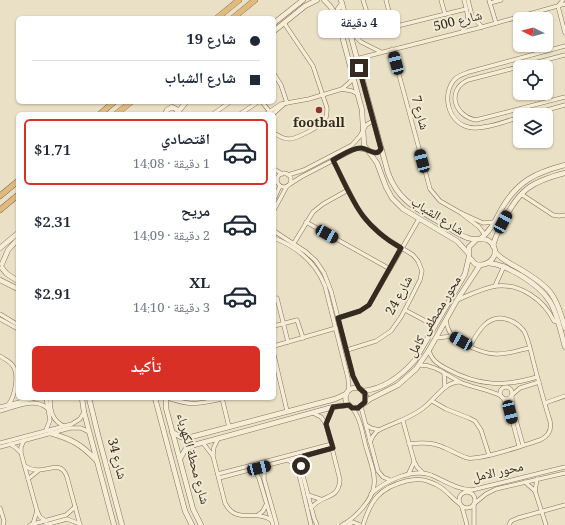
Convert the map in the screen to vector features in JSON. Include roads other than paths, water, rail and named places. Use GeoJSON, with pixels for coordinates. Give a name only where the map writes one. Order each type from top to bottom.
{"type":"FeatureCollection","features":[{"type":"Feature","properties":{"kind":"highway"},"geometry":{"type":"LineString","coordinates":[[219,16],[239,0]]}},
{"type":"Feature","properties":{"kind":"highway"},"geometry":{"type":"LineString","coordinates":[[235,16],[255,0]]}},
{"type":"Feature","properties":{"kind":"highway"},"geometry":{"type":"LineString","coordinates":[[102,112],[112,104]]}},
{"type":"Feature","properties":{"kind":"highway"},"geometry":{"type":"LineString","coordinates":[[118,112],[128,104]]}},
{"type":"Feature","properties":{"kind":"highway"},"geometry":{"type":"LineString","coordinates":[[0,196],[16,183]]}},
{"type":"Feature","properties":{"kind":"highway"},"geometry":{"type":"LineString","coordinates":[[0,210],[16,197]]}},
{"type":"Feature","properties":{"kind":"street"},"geometry":{"type":"LineString","coordinates":[[276,22],[303,2],[324,0]]}},
{"type":"Feature","properties":{"kind":"street","name":"شارع الشباب"},"geometry":{"type":"LineString","coordinates":[[324,0],[337,17],[363,118],[363,142],[377,163],[384,184],[392,198],[403,209],[457,241],[462,245],[468,255]]}},
{"type":"Feature","properties":{"kind":"street"},"geometry":{"type":"LineString","coordinates":[[363,0],[369,21],[373,27],[381,30],[466,9]]}},
{"type":"Feature","properties":{"kind":"street"},"geometry":{"type":"LineString","coordinates":[[386,0],[393,27]]}},
{"type":"Feature","properties":{"kind":"street"},"geometry":{"type":"LineString","coordinates":[[441,0],[444,14]]}},
{"type":"Feature","properties":{"kind":"street"},"geometry":{"type":"LineString","coordinates":[[464,0],[470,17],[482,27]]}},
{"type":"Feature","properties":{"kind":"street"},"geometry":{"type":"LineString","coordinates":[[462,32],[470,17],[468,0]]}},
{"type":"Feature","properties":{"kind":"street"},"geometry":{"type":"LineString","coordinates":[[496,23],[490,2],[501,0]]}},
{"type":"Feature","properties":{"kind":"street"},"geometry":{"type":"LineString","coordinates":[[563,0],[558,6],[565,33]]}},
{"type":"Feature","properties":{"kind":"street"},"geometry":{"type":"LineString","coordinates":[[276,29],[284,23],[303,2]]}},
{"type":"Feature","properties":{"kind":"street"},"geometry":{"type":"LineString","coordinates":[[337,17],[338,9],[342,2]]}},
{"type":"Feature","properties":{"kind":"street","name":"شارع الشباب"},"geometry":{"type":"LineString","coordinates":[[342,2],[373,122],[392,184],[404,199],[414,208],[468,238],[478,239]]}},
{"type":"Feature","properties":{"kind":"street","name":"شارع 500"},"geometry":{"type":"LineString","coordinates":[[356,59],[565,4]]}},
{"type":"Feature","properties":{"kind":"street"},"geometry":{"type":"LineString","coordinates":[[276,134],[283,138],[293,138],[320,125],[324,121],[327,114],[323,95],[313,66],[284,23]]}},
{"type":"Feature","properties":{"kind":"street"},"geometry":{"type":"LineString","coordinates":[[349,30],[360,42],[382,52]]}},
{"type":"Feature","properties":{"kind":"street"},"geometry":{"type":"LineString","coordinates":[[553,49],[565,46]]}},
{"type":"Feature","properties":{"kind":"street","name":"شارع 7"},"geometry":{"type":"LineString","coordinates":[[392,49],[430,189],[440,201],[479,227],[485,235]]}},
{"type":"Feature","properties":{"kind":"street"},"geometry":{"type":"LineString","coordinates":[[515,60],[542,52],[542,57],[544,60],[565,54]]}},
{"type":"Feature","properties":{"kind":"street"},"geometry":{"type":"LineString","coordinates":[[513,61],[462,74],[451,85],[448,92],[449,106],[454,117],[458,122],[470,128],[476,128],[513,119]]}},
{"type":"Feature","properties":{"kind":"street"},"geometry":{"type":"LineString","coordinates":[[513,68],[465,81],[458,89],[456,94],[456,104],[458,110],[463,116],[476,120],[565,97]]}},
{"type":"Feature","properties":{"kind":"street"},"geometry":{"type":"LineString","coordinates":[[276,77],[281,85],[286,104]]}},
{"type":"Feature","properties":{"kind":"street"},"geometry":{"type":"LineString","coordinates":[[271,112],[280,104],[286,104],[342,89],[353,77]]}},
{"type":"Feature","properties":{"kind":"street"},"geometry":{"type":"LineString","coordinates":[[342,89],[358,94]]}},
{"type":"Feature","properties":{"kind":"street"},"geometry":{"type":"LineString","coordinates":[[553,100],[555,108],[565,106]]}},
{"type":"Feature","properties":{"kind":"street"},"geometry":{"type":"LineString","coordinates":[[363,118],[367,115],[368,103]]}},
{"type":"Feature","properties":{"kind":"street"},"geometry":{"type":"LineString","coordinates":[[165,112],[174,104]]}},
{"type":"Feature","properties":{"kind":"street"},"geometry":{"type":"LineString","coordinates":[[216,112],[227,104]]}},
{"type":"Feature","properties":{"kind":"street"},"geometry":{"type":"LineString","coordinates":[[243,112],[255,104]]}},
{"type":"Feature","properties":{"kind":"street"},"geometry":{"type":"LineString","coordinates":[[449,106],[456,104]]}},
{"type":"Feature","properties":{"kind":"street"},"geometry":{"type":"LineString","coordinates":[[170,107],[175,108],[178,112]]}},
{"type":"Feature","properties":{"kind":"street"},"geometry":{"type":"LineString","coordinates":[[476,120],[476,128]]}},
{"type":"Feature","properties":{"kind":"street"},"geometry":{"type":"LineString","coordinates":[[280,186],[283,187],[288,185],[302,174],[352,145],[358,139],[367,124],[373,122]]}},
{"type":"Feature","properties":{"kind":"street"},"geometry":{"type":"LineString","coordinates":[[352,145],[355,149]]}},
{"type":"Feature","properties":{"kind":"street"},"geometry":{"type":"LineString","coordinates":[[276,170],[282,174],[288,175],[302,174],[355,149],[367,149],[376,153],[381,149]]}},
{"type":"Feature","properties":{"kind":"street"},"geometry":{"type":"LineString","coordinates":[[377,163],[381,159],[384,160]]}},
{"type":"Feature","properties":{"kind":"street","name":"شارع 24"},"geometry":{"type":"LineString","coordinates":[[333,160],[357,207],[369,224],[384,237],[416,258],[422,271],[420,280],[395,327],[382,338],[370,344],[347,350]]}},
{"type":"Feature","properties":{"kind":"street"},"geometry":{"type":"LineString","coordinates":[[565,165],[542,172],[528,179],[514,191],[485,235],[470,244],[468,255],[472,262],[480,265],[488,263],[505,263],[538,280],[549,290],[559,306],[565,328]]}},
{"type":"Feature","properties":{"kind":"street"},"geometry":{"type":"LineString","coordinates":[[493,246],[496,236],[521,194],[538,182],[565,173]]}},
{"type":"Feature","properties":{"kind":"street"},"geometry":{"type":"LineString","coordinates":[[276,195],[280,186],[277,180],[282,174]]}},
{"type":"Feature","properties":{"kind":"street"},"geometry":{"type":"LineString","coordinates":[[276,206],[288,185],[290,179],[288,175]]}},
{"type":"Feature","properties":{"kind":"street"},"geometry":{"type":"LineString","coordinates":[[294,243],[313,212],[323,204],[348,190]]}},
{"type":"Feature","properties":{"kind":"street"},"geometry":{"type":"LineString","coordinates":[[521,194],[553,215],[565,215]]}},
{"type":"Feature","properties":{"kind":"street"},"geometry":{"type":"LineString","coordinates":[[502,208],[509,212]]}},
{"type":"Feature","properties":{"kind":"street","name":"شارع 7"},"geometry":{"type":"LineString","coordinates":[[461,214],[468,215],[483,223],[495,222]]}},
{"type":"Feature","properties":{"kind":"street"},"geometry":{"type":"LineString","coordinates":[[338,318],[366,308],[419,219]]}},
{"type":"Feature","properties":{"kind":"street"},"geometry":{"type":"LineString","coordinates":[[306,222],[390,269]]}},
{"type":"Feature","properties":{"kind":"street"},"geometry":{"type":"LineString","coordinates":[[456,232],[460,239],[457,241]]}},
{"type":"Feature","properties":{"kind":"street"},"geometry":{"type":"LineString","coordinates":[[0,274],[1,264],[8,245],[16,235]]}},
{"type":"Feature","properties":{"kind":"street"},"geometry":{"type":"LineString","coordinates":[[276,235],[294,243],[306,252],[320,267],[327,279],[336,328],[348,378],[348,392],[345,399],[358,418],[373,472],[374,484],[371,494],[363,507],[354,517],[342,525]]}},
{"type":"Feature","properties":{"kind":"street"},"geometry":{"type":"LineString","coordinates":[[276,235],[310,262],[323,281],[338,318],[353,376],[366,396],[365,402],[361,407]]}},
{"type":"Feature","properties":{"kind":"street"},"geometry":{"type":"LineString","coordinates":[[478,239],[488,241],[505,263],[541,289],[551,301],[565,347]]}},
{"type":"Feature","properties":{"kind":"street"},"geometry":{"type":"LineString","coordinates":[[0,248],[16,240]]}},
{"type":"Feature","properties":{"kind":"street"},"geometry":{"type":"LineString","coordinates":[[488,263],[493,259],[495,252]]}},
{"type":"Feature","properties":{"kind":"street","name":"محور مصطفى كامل"},"geometry":{"type":"LineString","coordinates":[[361,389],[374,389],[395,379],[409,367],[418,355],[465,274],[468,255]]}},
{"type":"Feature","properties":{"kind":"street"},"geometry":{"type":"LineString","coordinates":[[496,286],[505,263]]}},
{"type":"Feature","properties":{"kind":"street"},"geometry":{"type":"LineString","coordinates":[[1,264],[7,274],[16,280]]}},
{"type":"Feature","properties":{"kind":"street","name":"محور مصطفى كامل"},"geometry":{"type":"LineString","coordinates":[[365,402],[398,385],[411,375],[420,365],[457,300],[480,265]]}},
{"type":"Feature","properties":{"kind":"street"},"geometry":{"type":"LineString","coordinates":[[465,274],[470,271],[474,273]]}},
{"type":"Feature","properties":{"kind":"street"},"geometry":{"type":"LineString","coordinates":[[0,280],[16,288]]}},
{"type":"Feature","properties":{"kind":"street"},"geometry":{"type":"LineString","coordinates":[[457,300],[496,286],[511,287],[530,295],[541,302],[554,321],[558,322]]}},
{"type":"Feature","properties":{"kind":"street"},"geometry":{"type":"LineString","coordinates":[[277,298],[288,342]]}},
{"type":"Feature","properties":{"kind":"street"},"geometry":{"type":"LineString","coordinates":[[405,310],[435,326]]}},
{"type":"Feature","properties":{"kind":"street"},"geometry":{"type":"LineString","coordinates":[[0,314],[16,323]]}},
{"type":"Feature","properties":{"kind":"street"},"geometry":{"type":"LineString","coordinates":[[409,444],[420,442],[433,444],[468,458],[476,458],[543,439],[550,432],[550,424],[545,403],[530,348],[526,336],[521,328],[514,322],[502,318],[495,318],[486,324],[476,335],[470,346]]}},
{"type":"Feature","properties":{"kind":"street"},"geometry":{"type":"LineString","coordinates":[[0,319],[16,328]]}},
{"type":"Feature","properties":{"kind":"street"},"geometry":{"type":"LineString","coordinates":[[276,325],[296,320],[298,321],[303,338]]}},
{"type":"Feature","properties":{"kind":"street"},"geometry":{"type":"LineString","coordinates":[[446,320],[447,327],[453,336],[483,352],[498,354],[530,348]]}},
{"type":"Feature","properties":{"kind":"street"},"geometry":{"type":"LineString","coordinates":[[0,324],[5,322]]}},
{"type":"Feature","properties":{"kind":"street"},"geometry":{"type":"LineString","coordinates":[[276,345],[336,328]]}},
{"type":"Feature","properties":{"kind":"street"},"geometry":{"type":"LineString","coordinates":[[436,338],[453,336]]}},
{"type":"Feature","properties":{"kind":"street"},"geometry":{"type":"LineString","coordinates":[[429,350],[436,365],[444,373],[459,382],[508,399],[524,386],[539,382]]}},
{"type":"Feature","properties":{"kind":"street"},"geometry":{"type":"LineString","coordinates":[[418,355],[424,358]]}},
{"type":"Feature","properties":{"kind":"street"},"geometry":{"type":"LineString","coordinates":[[0,356],[13,366],[15,373],[14,395],[8,405]]}},
{"type":"Feature","properties":{"kind":"street"},"geometry":{"type":"LineString","coordinates":[[276,364],[287,411]]}},
{"type":"Feature","properties":{"kind":"street"},"geometry":{"type":"LineString","coordinates":[[420,365],[436,365],[471,380],[508,385],[512,390],[512,406],[521,446]]}},
{"type":"Feature","properties":{"kind":"street"},"geometry":{"type":"LineString","coordinates":[[444,373],[445,386]]}},
{"type":"Feature","properties":{"kind":"street"},"geometry":{"type":"LineString","coordinates":[[521,446],[510,412],[500,393],[502,388],[508,385],[537,377]]}},
{"type":"Feature","properties":{"kind":"street"},"geometry":{"type":"LineString","coordinates":[[370,442],[374,434],[379,430],[402,421],[418,412],[432,401],[445,386],[451,383],[459,382]]}},
{"type":"Feature","properties":{"kind":"street"},"geometry":{"type":"LineString","coordinates":[[496,384],[502,388]]}},
{"type":"Feature","properties":{"kind":"street"},"geometry":{"type":"LineString","coordinates":[[172,432],[184,437],[200,435],[335,399],[354,388],[361,389]]}},
{"type":"Feature","properties":{"kind":"street"},"geometry":{"type":"LineString","coordinates":[[545,403],[565,397]]}},
{"type":"Feature","properties":{"kind":"street"},"geometry":{"type":"LineString","coordinates":[[0,407],[27,400]]}},
{"type":"Feature","properties":{"kind":"street"},"geometry":{"type":"LineString","coordinates":[[0,411],[28,400]]}},
{"type":"Feature","properties":{"kind":"street"},"geometry":{"type":"LineString","coordinates":[[33,400],[49,411],[55,420],[64,426]]}},
{"type":"Feature","properties":{"kind":"street"},"geometry":{"type":"LineString","coordinates":[[46,400],[50,420],[48,432]]}},
{"type":"Feature","properties":{"kind":"street"},"geometry":{"type":"LineString","coordinates":[[49,411],[50,400]]}},
{"type":"Feature","properties":{"kind":"street","name":"شارع 34"},"geometry":{"type":"LineString","coordinates":[[82,400],[89,432],[114,525]]}},
{"type":"Feature","properties":{"kind":"street","name":"شارع 34"},"geometry":{"type":"LineString","coordinates":[[89,400],[122,525]]}},
{"type":"Feature","properties":{"kind":"street","name":"شارع محطة الكهرباء"},"geometry":{"type":"LineString","coordinates":[[156,400],[185,511],[192,525]]}},
{"type":"Feature","properties":{"kind":"street","name":"شارع محطة الكهرباء"},"geometry":{"type":"LineString","coordinates":[[167,400],[166,408],[172,432],[195,513],[201,525]]}},
{"type":"Feature","properties":{"kind":"street"},"geometry":{"type":"LineString","coordinates":[[174,400],[191,404],[214,400]]}},
{"type":"Feature","properties":{"kind":"street"},"geometry":{"type":"LineString","coordinates":[[222,400],[229,427]]}},
{"type":"Feature","properties":{"kind":"street"},"geometry":{"type":"LineString","coordinates":[[432,401],[446,409],[475,421],[481,430],[489,455]]}},
{"type":"Feature","properties":{"kind":"street"},"geometry":{"type":"LineString","coordinates":[[180,459],[188,448],[203,443],[333,407],[361,407]]}},
{"type":"Feature","properties":{"kind":"street"},"geometry":{"type":"LineString","coordinates":[[326,424],[333,407]]}},
{"type":"Feature","properties":{"kind":"street"},"geometry":{"type":"LineString","coordinates":[[361,407],[378,471],[382,477],[391,480]]}},
{"type":"Feature","properties":{"kind":"street"},"geometry":{"type":"LineString","coordinates":[[0,442],[69,426],[78,421],[84,412]]}},
{"type":"Feature","properties":{"kind":"street"},"geometry":{"type":"LineString","coordinates":[[311,508],[320,499],[331,496],[335,493],[340,482],[340,474],[326,424],[321,417],[313,413]]}},
{"type":"Feature","properties":{"kind":"street"},"geometry":{"type":"LineString","coordinates":[[264,418],[267,426]]}},
{"type":"Feature","properties":{"kind":"street"},"geometry":{"type":"LineString","coordinates":[[402,421],[414,461],[418,469],[423,473]]}},
{"type":"Feature","properties":{"kind":"street"},"geometry":{"type":"LineString","coordinates":[[366,425],[379,430]]}},
{"type":"Feature","properties":{"kind":"street"},"geometry":{"type":"LineString","coordinates":[[0,447],[64,426],[81,428],[89,432]]}},
{"type":"Feature","properties":{"kind":"street"},"geometry":{"type":"LineString","coordinates":[[48,432],[77,443],[97,460]]}},
{"type":"Feature","properties":{"kind":"street"},"geometry":{"type":"LineString","coordinates":[[200,435],[203,443],[213,456]]}},
{"type":"Feature","properties":{"kind":"street"},"geometry":{"type":"LineString","coordinates":[[218,439],[214,447],[213,456],[225,503],[231,512],[237,515],[243,517],[264,517],[271,520]]}},
{"type":"Feature","properties":{"kind":"street"},"geometry":{"type":"LineString","coordinates":[[24,440],[21,453],[24,466],[37,511],[46,523]]}},
{"type":"Feature","properties":{"kind":"street"},"geometry":{"type":"LineString","coordinates":[[10,444],[21,453]]}},
{"type":"Feature","properties":{"kind":"street"},"geometry":{"type":"LineString","coordinates":[[219,478],[267,466],[272,462],[304,456],[332,446]]}},
{"type":"Feature","properties":{"kind":"street"},"geometry":{"type":"LineString","coordinates":[[218,474],[272,462],[332,446]]}},
{"type":"Feature","properties":{"kind":"street"},"geometry":{"type":"LineString","coordinates":[[304,456],[301,464],[301,474],[312,518],[317,525]]}},
{"type":"Feature","properties":{"kind":"street"},"geometry":{"type":"LineString","coordinates":[[288,460],[295,465],[301,474],[311,508],[311,525]]}},
{"type":"Feature","properties":{"kind":"street"},"geometry":{"type":"LineString","coordinates":[[408,475],[414,461]]}},
{"type":"Feature","properties":{"kind":"street"},"geometry":{"type":"LineString","coordinates":[[564,473],[563,467],[565,463]]}},
{"type":"Feature","properties":{"kind":"street"},"geometry":{"type":"LineString","coordinates":[[24,466],[30,469],[38,470],[54,467],[64,470],[80,524]]}},
{"type":"Feature","properties":{"kind":"street"},"geometry":{"type":"LineString","coordinates":[[267,466],[264,474],[264,485],[267,504],[273,525]]}},
{"type":"Feature","properties":{"kind":"street","name":"محور الامل"},"geometry":{"type":"LineString","coordinates":[[371,494],[391,480],[408,475],[423,473],[468,492],[563,467]]}},
{"type":"Feature","properties":{"kind":"street"},"geometry":{"type":"LineString","coordinates":[[28,479],[38,470]]}},
{"type":"Feature","properties":{"kind":"street"},"geometry":{"type":"LineString","coordinates":[[250,470],[258,476],[264,485],[277,525]]}},
{"type":"Feature","properties":{"kind":"street"},"geometry":{"type":"LineString","coordinates":[[373,472],[378,471]]}},
{"type":"Feature","properties":{"kind":"street","name":"محور الامل"},"geometry":{"type":"LineString","coordinates":[[475,504],[486,494],[496,489],[564,473]]}},
{"type":"Feature","properties":{"kind":"street"},"geometry":{"type":"LineString","coordinates":[[400,478],[402,482]]}},
{"type":"Feature","properties":{"kind":"street"},"geometry":{"type":"LineString","coordinates":[[363,525],[369,509],[378,494],[387,488],[402,482],[418,479],[431,482],[446,491],[461,505],[468,508],[475,504]]}},
{"type":"Feature","properties":{"kind":"street"},"geometry":{"type":"LineString","coordinates":[[537,479],[535,491],[546,525]]}},
{"type":"Feature","properties":{"kind":"street"},"geometry":{"type":"LineString","coordinates":[[103,482],[110,480]]}},
{"type":"Feature","properties":{"kind":"street"},"geometry":{"type":"LineString","coordinates":[[525,482],[535,491]]}},
{"type":"Feature","properties":{"kind":"street"},"geometry":{"type":"LineString","coordinates":[[462,489],[474,496],[474,525]]}},
{"type":"Feature","properties":{"kind":"street"},"geometry":{"type":"LineString","coordinates":[[181,494],[189,492]]}},
{"type":"Feature","properties":{"kind":"street"},"geometry":{"type":"LineString","coordinates":[[468,492],[460,497],[461,505],[468,525]]}},
{"type":"Feature","properties":{"kind":"street"},"geometry":{"type":"LineString","coordinates":[[308,495],[320,499]]}},
{"type":"Feature","properties":{"kind":"street"},"geometry":{"type":"LineString","coordinates":[[257,516],[263,511],[267,504]]}},
{"type":"Feature","properties":{"kind":"street"},"geometry":{"type":"LineString","coordinates":[[509,525],[511,521],[518,518],[565,505]]}},
{"type":"Feature","properties":{"kind":"street"},"geometry":{"type":"LineString","coordinates":[[31,525],[59,519],[68,514],[75,507]]}},
{"type":"Feature","properties":{"kind":"street"},"geometry":{"type":"LineString","coordinates":[[0,508],[3,523],[8,525]]}},
{"type":"Feature","properties":{"kind":"street"},"geometry":{"type":"LineString","coordinates":[[31,525],[37,511]]}},
{"type":"Feature","properties":{"kind":"street"},"geometry":{"type":"LineString","coordinates":[[348,525],[353,522],[354,517]]}},
{"type":"Feature","properties":{"kind":"street"},"geometry":{"type":"LineString","coordinates":[[59,519],[69,519],[80,524]]}},
{"type":"Feature","properties":{"kind":"street"},"geometry":{"type":"LineString","coordinates":[[353,522],[360,525]]}},
{"type":"Feature","properties":{"kind":"place","name":"football"},"geometry":{"type":"Point","coordinates":[319,110]}}]}
